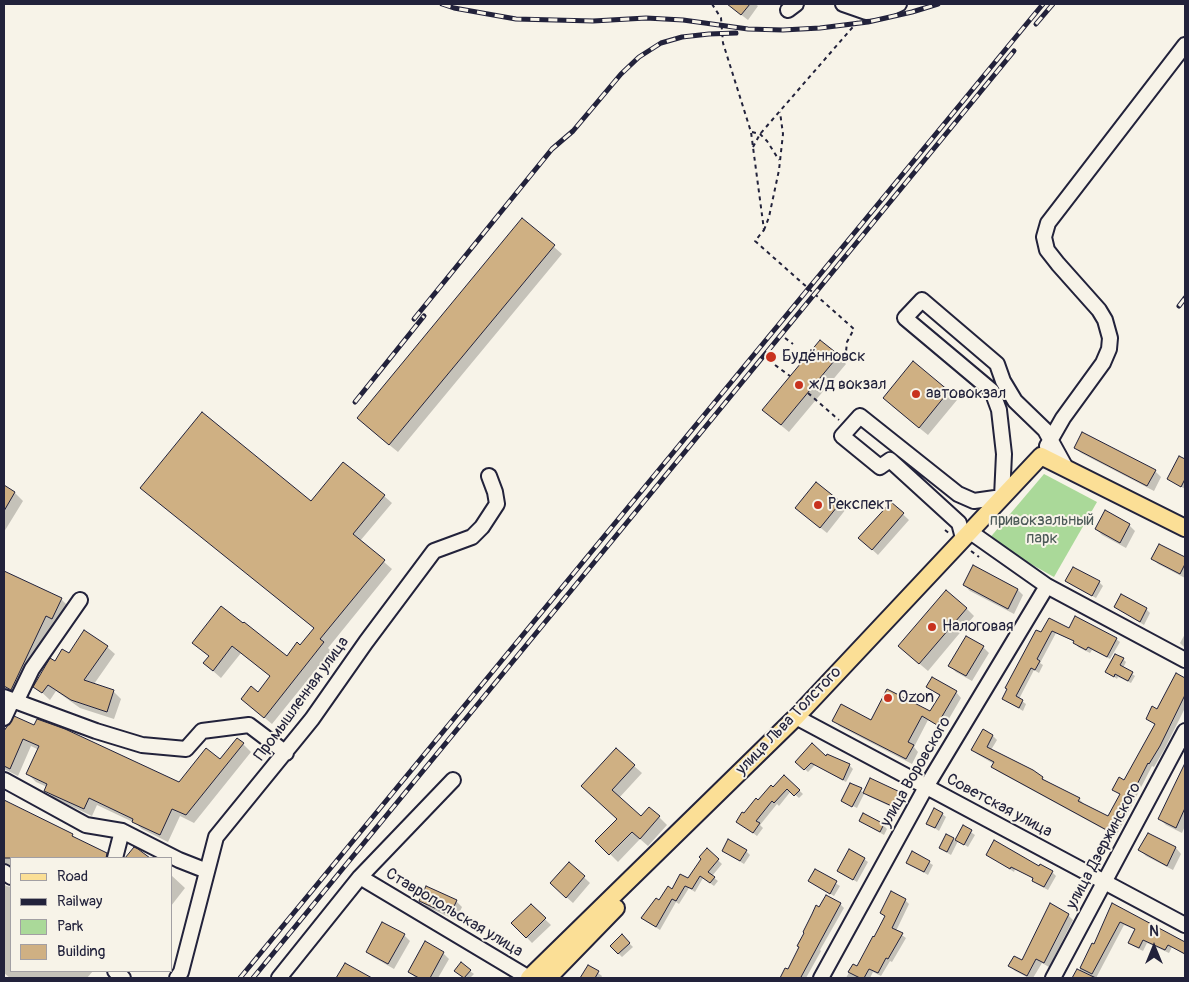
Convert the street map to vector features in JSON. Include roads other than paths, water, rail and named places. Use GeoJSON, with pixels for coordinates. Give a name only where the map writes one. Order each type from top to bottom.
{"type":"FeatureCollection","features":[{"type":"Feature","properties":{"kind":"main road","name":"улица Льва Толстого"},"geometry":{"type":"LineString","coordinates":[[548,978],[798,718],[966,534],[1041,456]]}},
{"type":"Feature","properties":{"kind":"main road"},"geometry":{"type":"LineString","coordinates":[[1041,456],[1185,528]]}},
{"type":"Feature","properties":{"kind":"main road","name":"улица Льва Толстого"},"geometry":{"type":"LineString","coordinates":[[529,978],[798,718]]}},
{"type":"Feature","properties":{"kind":"street"},"geometry":{"type":"LineString","coordinates":[[843,4],[866,12],[884,11],[899,4]]}},
{"type":"Feature","properties":{"kind":"street"},"geometry":{"type":"LineString","coordinates":[[1041,456],[1063,418],[1103,364],[1109,350],[1110,338],[1105,320],[1099,310],[1047,250],[1044,237],[1048,223],[1185,45]]}},
{"type":"Feature","properties":{"kind":"street"},"geometry":{"type":"LineString","coordinates":[[1066,468],[1045,430],[1015,401],[1003,381],[996,364],[922,300],[905,318],[992,391],[999,410],[1004,454],[1002,497],[974,501],[958,494],[860,416],[842,436],[880,467],[890,460],[959,523],[966,534],[1047,586],[1185,660]]}},
{"type":"Feature","properties":{"kind":"street","name":"Промышленная улица"},"geometry":{"type":"LineString","coordinates":[[176,978],[181,972],[216,837],[312,719],[366,642],[434,551],[472,537],[482,527],[497,504],[489,476]]}},
{"type":"Feature","properties":{"kind":"street","name":"улица Воровского"},"geometry":{"type":"LineString","coordinates":[[821,978],[926,787],[1047,586]]}},
{"type":"Feature","properties":{"kind":"street"},"geometry":{"type":"LineString","coordinates":[[4,718],[11,700],[80,600]]}},
{"type":"Feature","properties":{"kind":"street"},"geometry":{"type":"LineString","coordinates":[[11,700],[96,731],[142,745],[186,749],[202,731],[250,725],[286,752]]}},
{"type":"Feature","properties":{"kind":"street","name":"Советская улица"},"geometry":{"type":"LineString","coordinates":[[798,718],[1185,925]]}},
{"type":"Feature","properties":{"kind":"street","name":"улица Дзержинского"},"geometry":{"type":"LineString","coordinates":[[1053,978],[1185,731]]}},
{"type":"Feature","properties":{"kind":"street"},"geometry":{"type":"LineString","coordinates":[[4,780],[86,825],[122,830],[179,860],[206,871]]}},
{"type":"Feature","properties":{"kind":"street"},"geometry":{"type":"LineString","coordinates":[[279,978],[360,877],[454,780]]}},
{"type":"Feature","properties":{"kind":"street"},"geometry":{"type":"LineString","coordinates":[[115,857],[122,830]]}},
{"type":"Feature","properties":{"kind":"street","name":"Ставропольская улица"},"geometry":{"type":"LineString","coordinates":[[360,877],[529,978]]}},
{"type":"Feature","properties":{"kind":"railway"},"geometry":{"type":"LineString","coordinates":[[442,4],[454,8],[516,19],[593,21],[646,18],[683,20],[748,29],[783,30],[868,22],[938,4]]}},
{"type":"Feature","properties":{"kind":"railway"},"geometry":{"type":"LineString","coordinates":[[240,978],[1043,4]]}},
{"type":"Feature","properties":{"kind":"railway"},"geometry":{"type":"LineString","coordinates":[[1036,24],[1053,4]]}},
{"type":"Feature","properties":{"kind":"railway"},"geometry":{"type":"LineString","coordinates":[[414,319],[552,149],[573,131],[621,74],[639,57],[661,43],[682,37],[736,33]]}},
{"type":"Feature","properties":{"kind":"railway"},"geometry":{"type":"LineString","coordinates":[[253,978],[1014,51]]}},
{"type":"Feature","properties":{"kind":"railway"},"geometry":{"type":"LineString","coordinates":[[1179,306],[1185,298]]}},
{"type":"Feature","properties":{"kind":"railway"},"geometry":{"type":"LineString","coordinates":[[355,402],[424,316]]}},
{"type":"Feature","properties":{"kind":"place","name":"Будённовск"},"geometry":{"type":"Point","coordinates":[771,357]}},
{"type":"Feature","properties":{"kind":"place","name":"ж/д вокзал"},"geometry":{"type":"Point","coordinates":[799,385]}},
{"type":"Feature","properties":{"kind":"place","name":"автовокзал"},"geometry":{"type":"Point","coordinates":[916,394]}},
{"type":"Feature","properties":{"kind":"place","name":"Рекспект"},"geometry":{"type":"Point","coordinates":[818,505]}},
{"type":"Feature","properties":{"kind":"place","name":"Налоговая"},"geometry":{"type":"Point","coordinates":[932,627]}},
{"type":"Feature","properties":{"kind":"place","name":"Ozon"},"geometry":{"type":"Point","coordinates":[888,698]}},
{"type":"Feature","properties":{"kind":"park label","name":"привокзальный парк"},"geometry":{"type":"Point","coordinates":[1042,530]}}]}
